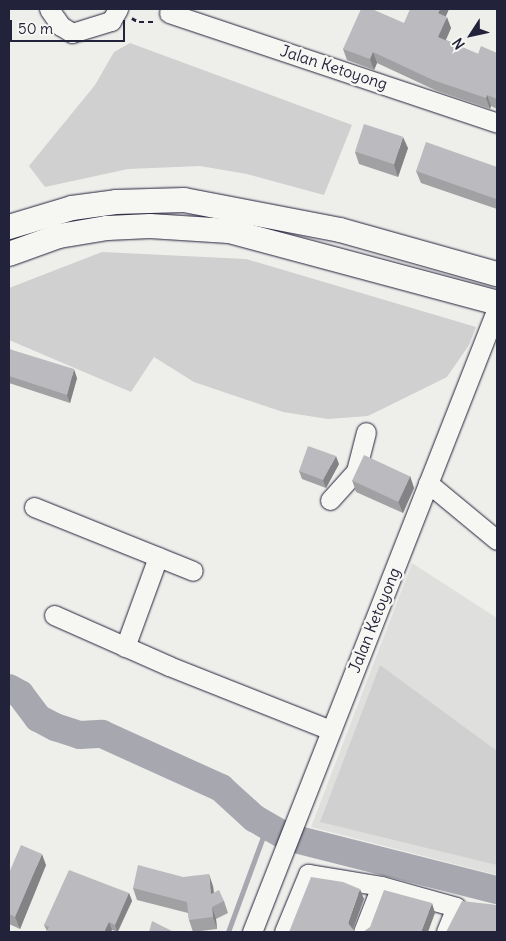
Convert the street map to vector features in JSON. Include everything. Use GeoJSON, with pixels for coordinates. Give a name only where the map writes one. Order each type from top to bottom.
{"type":"FeatureCollection","features":[{"type":"Feature","properties":{"kind":"main road"},"geometry":{"type":"LineString","coordinates":[[9,227],[72,208],[116,202],[184,200],[340,230],[497,274]]}},
{"type":"Feature","properties":{"kind":"main road"},"geometry":{"type":"LineString","coordinates":[[10,253],[59,236],[107,228],[150,226],[229,231],[497,303]]}},
{"type":"Feature","properties":{"kind":"street"},"geometry":{"type":"LineString","coordinates":[[49,9],[61,26],[72,33],[111,21],[118,10]]}},
{"type":"Feature","properties":{"kind":"street","name":"Jalan Ketoyong"},"geometry":{"type":"LineString","coordinates":[[169,13],[497,123]]}},
{"type":"Feature","properties":{"kind":"street","name":"Jalan Ketoyong"},"geometry":{"type":"LineString","coordinates":[[252,932],[497,308]]}},
{"type":"Feature","properties":{"kind":"street"},"geometry":{"type":"LineString","coordinates":[[330,500],[356,471],[366,432]]}},
{"type":"Feature","properties":{"kind":"street"},"geometry":{"type":"LineString","coordinates":[[428,483],[497,540]]}},
{"type":"Feature","properties":{"kind":"street"},"geometry":{"type":"LineString","coordinates":[[34,507],[193,570]]}},
{"type":"Feature","properties":{"kind":"street"},"geometry":{"type":"LineString","coordinates":[[125,647],[158,557]]}},
{"type":"Feature","properties":{"kind":"street"},"geometry":{"type":"LineString","coordinates":[[54,615],[125,647],[331,730]]}},
{"type":"Feature","properties":{"kind":"street"},"geometry":{"type":"LineString","coordinates":[[284,932],[308,874],[381,886],[456,907],[446,932]]}},
{"type":"Feature","properties":{"kind":"street"},"geometry":{"type":"LineString","coordinates":[[363,932],[381,886]]}},
{"type":"Feature","properties":{"kind":"path"},"geometry":{"type":"LineString","coordinates":[[118,10],[139,22],[154,22],[169,13]]}},
{"type":"Feature","properties":{"kind":"shaded area"},"geometry":{"type":"Polygon","coordinates":[[[130,43],[352,125],[324,195],[247,174],[200,166],[128,169],[45,187],[29,166],[95,85],[114,52],[130,43]]]}},
{"type":"Feature","properties":{"kind":"shaded area"},"geometry":{"type":"Polygon","coordinates":[[[102,252],[246,259],[476,327],[469,345],[447,377],[368,416],[328,419],[283,412],[194,382],[154,357],[131,392],[9,340],[9,288],[102,252]]]}},
{"type":"Feature","properties":{"kind":"shaded area"},"geometry":{"type":"Polygon","coordinates":[[[412,563],[497,618],[497,875],[311,827],[412,563]]]}},
{"type":"Feature","properties":{"kind":"shaded area"},"geometry":{"type":"Polygon","coordinates":[[[380,665],[497,751],[497,865],[320,822],[380,665]]]}},
{"type":"Feature","properties":{"kind":"building"},"geometry":{"type":"Polygon","coordinates":[[[361,9],[372,9],[404,23],[410,9],[440,9],[438,13],[447,17],[438,37],[478,54],[481,46],[497,53],[497,99],[487,95],[486,98],[433,80],[373,52],[370,59],[343,49],[361,9]]]}},
{"type":"Feature","properties":{"kind":"building"},"geometry":{"type":"Polygon","coordinates":[[[364,124],[403,137],[394,164],[355,152],[364,124]]]}},
{"type":"Feature","properties":{"kind":"building"},"geometry":{"type":"Polygon","coordinates":[[[426,142],[497,167],[497,198],[416,171],[426,142]]]}},
{"type":"Feature","properties":{"kind":"building"},"geometry":{"type":"Polygon","coordinates":[[[9,349],[74,369],[67,395],[9,376],[9,349]]]}},
{"type":"Feature","properties":{"kind":"building"},"geometry":{"type":"Polygon","coordinates":[[[308,446],[336,456],[323,480],[299,471],[308,446]]]}},
{"type":"Feature","properties":{"kind":"building"},"geometry":{"type":"Polygon","coordinates":[[[364,455],[410,477],[398,502],[352,480],[364,455]]]}},
{"type":"Feature","properties":{"kind":"building"},"geometry":{"type":"Polygon","coordinates":[[[21,845],[42,854],[15,917],[9,914],[9,873],[21,845]]]}},
{"type":"Feature","properties":{"kind":"building"},"geometry":{"type":"Polygon","coordinates":[[[138,865],[183,877],[209,874],[211,894],[219,890],[224,901],[212,907],[213,917],[189,920],[187,902],[133,888],[138,865]]]}},
{"type":"Feature","properties":{"kind":"building"},"geometry":{"type":"Polygon","coordinates":[[[69,870],[129,893],[115,925],[109,922],[104,932],[46,932],[49,927],[44,925],[69,870]]]}},
{"type":"Feature","properties":{"kind":"building"},"geometry":{"type":"Polygon","coordinates":[[[311,877],[343,882],[360,889],[348,923],[355,932],[289,932],[311,877]]]}},
{"type":"Feature","properties":{"kind":"building"},"geometry":{"type":"Polygon","coordinates":[[[384,890],[432,903],[421,932],[363,932],[370,927],[384,890]]]}},
{"type":"Feature","properties":{"kind":"building"},"geometry":{"type":"Polygon","coordinates":[[[462,901],[497,905],[497,932],[446,932],[462,901]]]}},
{"type":"Feature","properties":{"kind":"building"},"geometry":{"type":"Polygon","coordinates":[[[152,921],[174,932],[149,932],[152,921]]]}},
{"type":"Feature","properties":{"kind":"waterway"},"geometry":{"type":"LineString","coordinates":[[9,688],[20,694],[38,718],[55,727],[80,735],[102,734],[221,788],[254,818],[287,837],[497,890]]}},
{"type":"Feature","properties":{"kind":"waterway"},"geometry":{"type":"LineString","coordinates":[[228,932],[267,826]]}}]}
